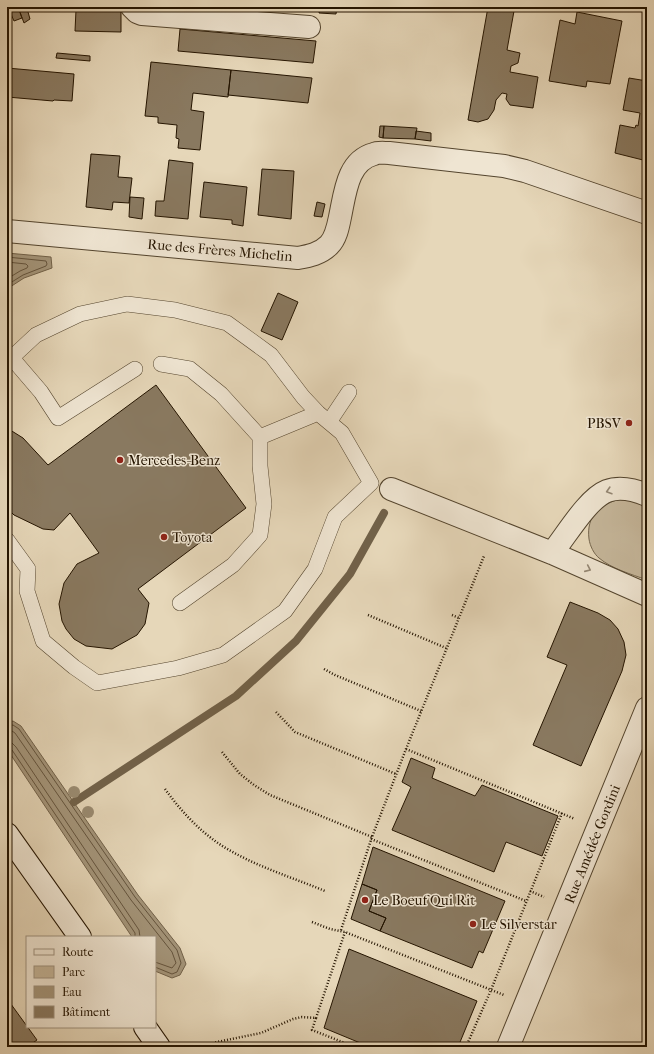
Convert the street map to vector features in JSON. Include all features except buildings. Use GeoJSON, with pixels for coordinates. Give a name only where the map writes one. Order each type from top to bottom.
{"type":"FeatureCollection","features":[{"type":"Feature","properties":{"kind":"street"},"geometry":{"type":"LineString","coordinates":[[132,7],[137,12],[142,14],[309,27]]}},
{"type":"Feature","properties":{"kind":"street","name":"Rue des Frères Michelin"},"geometry":{"type":"LineString","coordinates":[[7,231],[298,258],[315,255],[329,245],[336,235],[347,183],[354,167],[364,157],[375,153],[397,154],[504,166],[518,169],[647,213]]}},
{"type":"Feature","properties":{"kind":"street"},"geometry":{"type":"LineString","coordinates":[[552,554],[594,499],[608,490],[626,488],[647,495]]}},
{"type":"Feature","properties":{"kind":"street"},"geometry":{"type":"LineString","coordinates":[[391,489],[552,554],[647,595]]}},
{"type":"Feature","properties":{"kind":"street","name":"Rue Amédée Gordini"},"geometry":{"type":"LineString","coordinates":[[508,1047],[527,1004],[647,708]]}},
{"type":"Feature","properties":{"kind":"street"},"geometry":{"type":"LineString","coordinates":[[7,834],[79,936]]}},
{"type":"Feature","properties":{"kind":"street"},"geometry":{"type":"LineString","coordinates":[[146,1028],[159,1047]]}},
{"type":"Feature","properties":{"kind":"lane"},"geometry":{"type":"LineString","coordinates":[[135,369],[58,418],[41,392],[9,360],[36,335],[80,314],[127,304],[175,310],[227,323],[271,355],[303,397],[342,433],[371,483],[391,489]]}},
{"type":"Feature","properties":{"kind":"lane"},"geometry":{"type":"LineString","coordinates":[[161,364],[190,369],[221,394],[260,437],[260,466],[264,504],[260,535],[232,565],[180,603]]}},
{"type":"Feature","properties":{"kind":"lane"},"geometry":{"type":"LineString","coordinates":[[260,437],[324,418],[350,392]]}},
{"type":"Feature","properties":{"kind":"lane"},"geometry":{"type":"LineString","coordinates":[[7,540],[28,569],[27,591],[43,642],[74,668],[97,683],[178,668],[223,655],[286,611],[315,569],[335,517],[371,483]]}},
{"type":"Feature","properties":{"kind":"path"},"geometry":{"type":"LineString","coordinates":[[341,930],[371,838],[484,556]]}},
{"type":"Feature","properties":{"kind":"path"},"geometry":{"type":"LineString","coordinates":[[452,615],[459,618]]}},
{"type":"Feature","properties":{"kind":"path"},"geometry":{"type":"LineString","coordinates":[[368,616],[446,648]]}},
{"type":"Feature","properties":{"kind":"path"},"geometry":{"type":"LineString","coordinates":[[324,669],[421,711]]}},
{"type":"Feature","properties":{"kind":"path"},"geometry":{"type":"LineString","coordinates":[[276,712],[295,732],[396,774]]}},
{"type":"Feature","properties":{"kind":"path"},"geometry":{"type":"LineString","coordinates":[[406,749],[598,828]]}},
{"type":"Feature","properties":{"kind":"path"},"geometry":{"type":"LineString","coordinates":[[222,752],[240,774],[270,795],[371,838],[526,900]]}},
{"type":"Feature","properties":{"kind":"path"},"geometry":{"type":"LineString","coordinates":[[165,789],[194,824],[223,846],[256,863],[325,891]]}},
{"type":"Feature","properties":{"kind":"path"},"geometry":{"type":"LineString","coordinates":[[466,1047],[491,990],[562,813]]}},
{"type":"Feature","properties":{"kind":"path"},"geometry":{"type":"LineString","coordinates":[[312,922],[330,929],[341,930],[527,1004]]}},
{"type":"Feature","properties":{"kind":"path"},"geometry":{"type":"LineString","coordinates":[[345,932],[312,1030],[355,1047]]}},
{"type":"Feature","properties":{"kind":"path"},"geometry":{"type":"LineString","coordinates":[[201,1047],[261,1032],[293,1019],[302,1017],[316,1018]]}},
{"type":"Feature","properties":{"kind":"green space"},"geometry":{"type":"Polygon","coordinates":[[[622,499],[633,501],[647,507],[647,580],[622,571],[604,562],[595,554],[590,544],[589,531],[592,517],[601,507],[622,499]]]}},
{"type":"Feature","properties":{"kind":"water"},"geometry":{"type":"Polygon","coordinates":[[[7,253],[51,257],[52,268],[24,278],[7,289],[7,253]]]}},
{"type":"Feature","properties":{"kind":"water"},"geometry":{"type":"Polygon","coordinates":[[[13,721],[21,726],[138,895],[180,948],[186,964],[180,975],[172,978],[156,971],[156,936],[131,936],[7,749],[7,723],[13,721]]]}},
{"type":"Feature","properties":{"kind":"waterway"},"geometry":{"type":"LineString","coordinates":[[74,802],[236,696],[296,641],[350,574],[384,513]]}},
{"type":"Feature","properties":{"kind":"place","name":"PBSV"},"geometry":{"type":"Point","coordinates":[629,423]}},
{"type":"Feature","properties":{"kind":"place","name":"Mercedes-Benz"},"geometry":{"type":"Point","coordinates":[120,460]}},
{"type":"Feature","properties":{"kind":"place","name":"Toyota"},"geometry":{"type":"Point","coordinates":[164,537]}},
{"type":"Feature","properties":{"kind":"place","name":"Le Boeuf Qui Rit"},"geometry":{"type":"Point","coordinates":[365,900]}},
{"type":"Feature","properties":{"kind":"place","name":"Le Silverstar"},"geometry":{"type":"Point","coordinates":[473,924]}}]}
